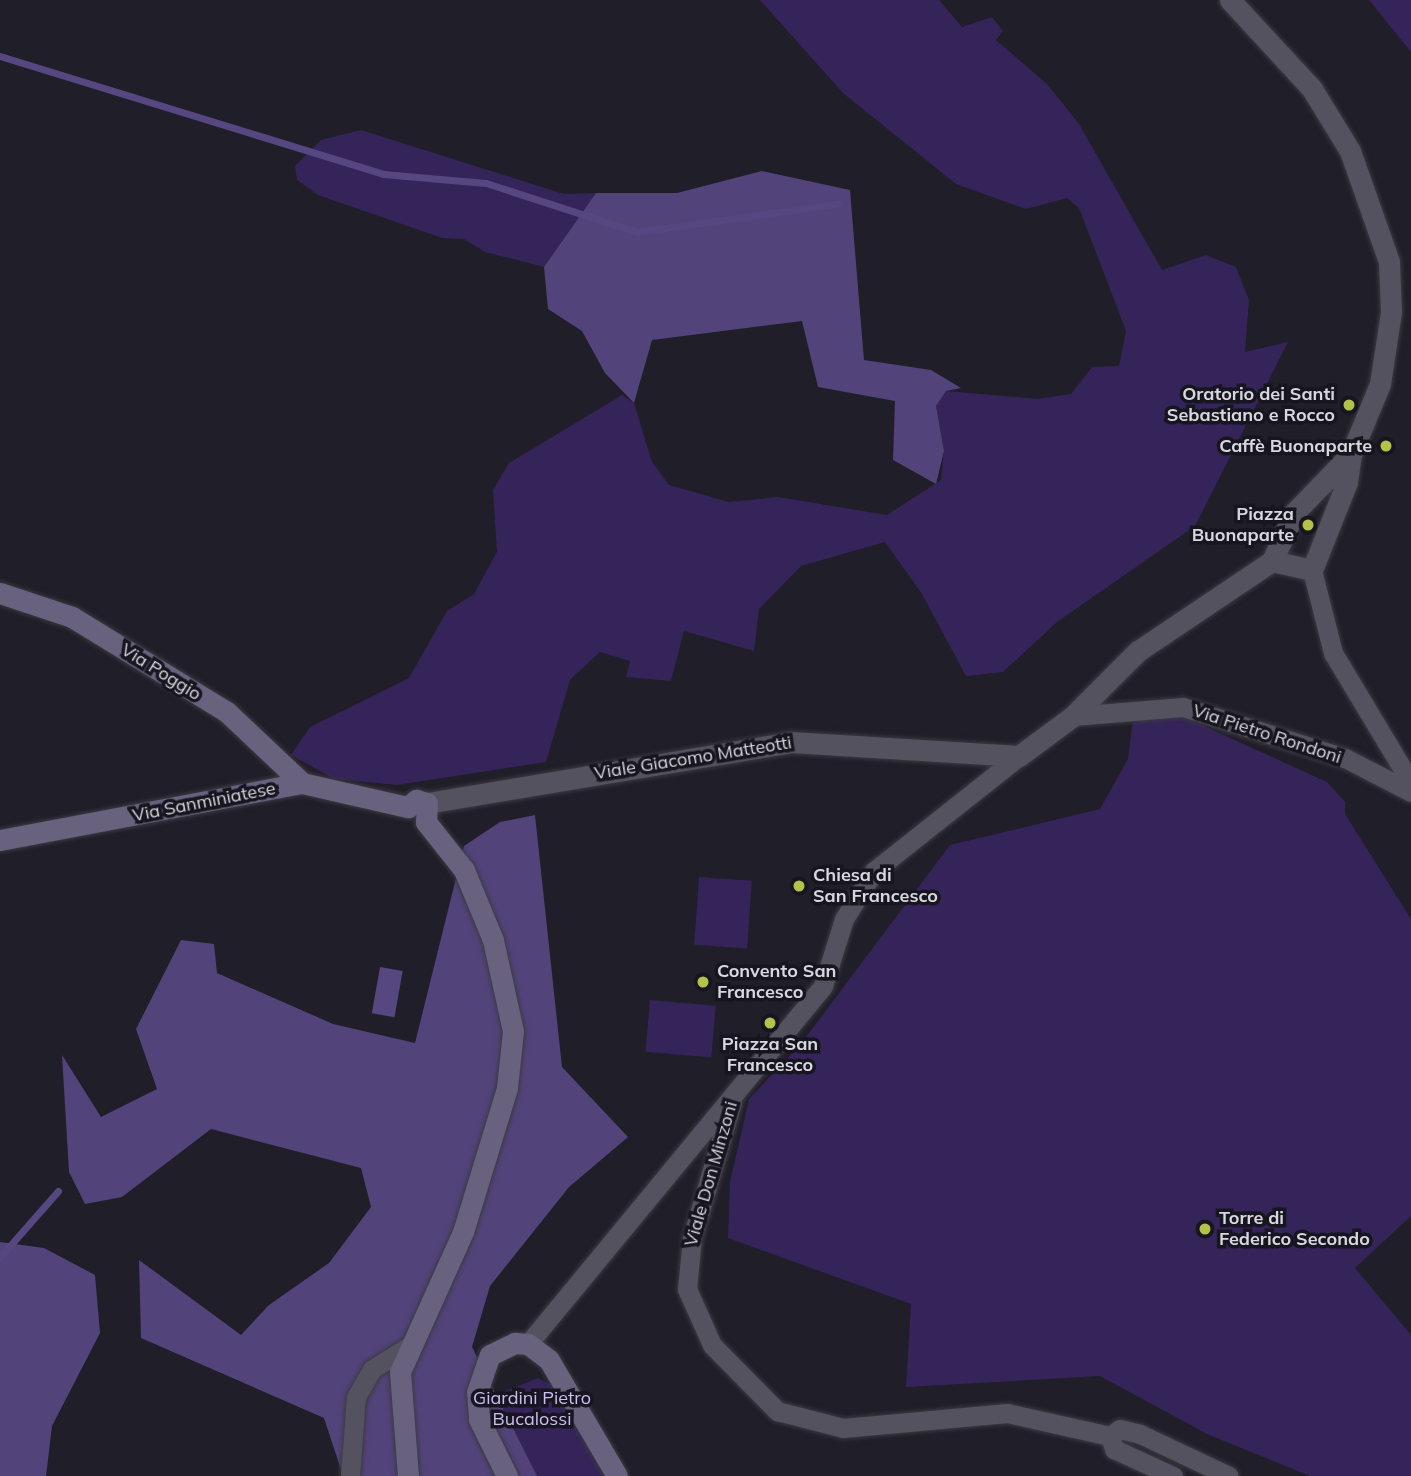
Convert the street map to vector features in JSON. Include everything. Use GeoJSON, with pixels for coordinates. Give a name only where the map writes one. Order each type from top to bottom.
{"type":"FeatureCollection","features":[{"type":"Feature","properties":{"kind":"main road","name":"Via Poggio"},"geometry":{"type":"LineString","coordinates":[[0,593],[72,617],[227,712],[302,783]]}},
{"type":"Feature","properties":{"kind":"main road","name":"Via Sanminiatese"},"geometry":{"type":"LineString","coordinates":[[0,840],[302,783],[420,811]]}},
{"type":"Feature","properties":{"kind":"main road"},"geometry":{"type":"LineString","coordinates":[[408,1476],[400,1372],[463,1232],[507,1088],[513,1031],[506,986],[474,894],[420,811]]}},
{"type":"Feature","properties":{"kind":"main road"},"geometry":{"type":"LineString","coordinates":[[507,1476],[480,1419],[479,1384],[490,1355],[528,1344],[564,1380],[617,1476]]}},
{"type":"Feature","properties":{"kind":"street"},"geometry":{"type":"LineString","coordinates":[[1230,0],[1312,89],[1350,151],[1379,219],[1389,262],[1391,313],[1380,384],[1351,454],[1347,482],[1312,570],[1333,653],[1411,783]]}},
{"type":"Feature","properties":{"kind":"street"},"geometry":{"type":"LineString","coordinates":[[734,1094],[822,986],[844,919],[874,871],[1073,716],[1138,651],[1272,561],[1294,513],[1351,454]]}},
{"type":"Feature","properties":{"kind":"street"},"geometry":{"type":"LineString","coordinates":[[1272,561],[1312,570]]}},
{"type":"Feature","properties":{"kind":"street","name":"Via Pietro Rondoni"},"geometry":{"type":"LineString","coordinates":[[1073,716],[1183,707],[1345,758],[1411,792]]}},
{"type":"Feature","properties":{"kind":"street","name":"Viale Giacomo Matteotti"},"geometry":{"type":"LineString","coordinates":[[420,811],[791,742],[1019,756]]}},
{"type":"Feature","properties":{"kind":"street","name":"Viale Don Minzoni"},"geometry":{"type":"LineString","coordinates":[[528,1344],[734,1094]]}},
{"type":"Feature","properties":{"kind":"street","name":"Viale Don Minzoni"},"geometry":{"type":"LineString","coordinates":[[734,1094],[692,1238],[687,1289],[706,1336],[777,1411],[843,1428],[1007,1413],[1110,1436],[1119,1429],[1140,1434],[1229,1476]]}},
{"type":"Feature","properties":{"kind":"street"},"geometry":{"type":"LineString","coordinates":[[350,1476],[356,1396],[372,1369],[411,1345]]}},
{"type":"Feature","properties":{"kind":"street"},"geometry":{"type":"LineString","coordinates":[[1110,1436],[1114,1449],[1173,1476]]}},
{"type":"Feature","properties":{"kind":"green space"},"geometry":{"type":"Polygon","coordinates":[[[760,0],[939,0],[962,27],[992,17],[1003,31],[996,40],[1048,85],[1079,124],[1162,270],[1206,255],[1236,267],[1249,300],[1245,352],[1288,342],[1195,526],[1057,622],[1003,672],[966,676],[922,594],[885,542],[801,566],[759,609],[754,651],[684,631],[671,681],[626,677],[630,661],[600,652],[570,680],[546,762],[397,785],[334,779],[291,755],[310,727],[409,678],[447,611],[474,594],[497,552],[493,490],[509,463],[622,395],[634,403],[652,462],[669,485],[729,502],[778,497],[887,515],[941,480],[944,451],[936,406],[946,391],[1038,399],[1071,394],[1092,367],[1119,366],[1126,331],[1079,208],[1067,198],[1026,209],[956,184],[843,93],[760,0]]]}},
{"type":"Feature","properties":{"kind":"green space"},"geometry":{"type":"Polygon","coordinates":[[[1369,0],[1411,0],[1411,52],[1369,0]]]}},
{"type":"Feature","properties":{"kind":"green space"},"geometry":{"type":"Polygon","coordinates":[[[361,130],[564,194],[596,193],[544,267],[485,252],[464,239],[442,238],[318,195],[297,180],[295,166],[321,140],[361,130]]]}},
{"type":"Feature","properties":{"kind":"green space"},"geometry":{"type":"Polygon","coordinates":[[[1182,716],[1327,782],[1345,802],[1345,814],[1411,919],[1411,1216],[1355,1268],[1411,1335],[1411,1476],[1310,1476],[1207,1434],[1100,1376],[906,1387],[911,1304],[728,1238],[730,1182],[749,1099],[800,1045],[950,845],[1100,809],[1128,759],[1133,718],[1182,716]]]}},
{"type":"Feature","properties":{"kind":"green space"},"geometry":{"type":"Polygon","coordinates":[[[699,877],[752,881],[747,949],[694,945],[699,877]]]}},
{"type":"Feature","properties":{"kind":"green space"},"geometry":{"type":"Polygon","coordinates":[[[650,1000],[716,1006],[711,1058],[645,1052],[650,1000]]]}},
{"type":"Feature","properties":{"kind":"green space","name":"Giardini Pietro Bucalossi"},"geometry":{"type":"Polygon","coordinates":[[[538,1378],[553,1386],[608,1476],[537,1476],[501,1415],[503,1392],[538,1378]]]}},
{"type":"Feature","properties":{"kind":"shaded area"},"geometry":{"type":"Polygon","coordinates":[[[762,171],[850,190],[864,360],[931,370],[961,388],[946,391],[936,406],[944,451],[936,484],[893,460],[895,401],[818,387],[802,321],[652,340],[634,403],[605,373],[582,331],[548,309],[544,267],[596,193],[677,193],[762,171]]]}},
{"type":"Feature","properties":{"kind":"shaded area"},"geometry":{"type":"Polygon","coordinates":[[[535,815],[562,1067],[628,1137],[569,1187],[490,1286],[472,1347],[537,1476],[343,1476],[324,1418],[141,1338],[139,1260],[241,1335],[269,1305],[329,1263],[371,1207],[361,1168],[211,1129],[122,1197],[85,1204],[69,1172],[62,1055],[101,1117],[157,1089],[136,1029],[181,940],[214,944],[217,973],[333,1024],[415,1043],[464,846],[500,822],[535,815]]]}},
{"type":"Feature","properties":{"kind":"shaded area"},"geometry":{"type":"Polygon","coordinates":[[[380,967],[403,971],[394,1017],[372,1013],[380,967]]]}},
{"type":"Feature","properties":{"kind":"shaded area"},"geometry":{"type":"Polygon","coordinates":[[[0,1242],[44,1248],[95,1275],[100,1333],[52,1426],[46,1476],[0,1476],[0,1242]]]}},
{"type":"Feature","properties":{"kind":"waterway"},"geometry":{"type":"LineString","coordinates":[[0,56],[383,174],[486,183],[637,232],[837,204]]}},
{"type":"Feature","properties":{"kind":"waterway"},"geometry":{"type":"LineString","coordinates":[[0,1257],[58,1191]]}},
{"type":"Feature","properties":{"kind":"place","name":"Oratorio dei Santi Sebastiano e Rocco"},"geometry":{"type":"Point","coordinates":[1349,405]}},
{"type":"Feature","properties":{"kind":"place","name":"Caffè Buonaparte"},"geometry":{"type":"Point","coordinates":[1386,446]}},
{"type":"Feature","properties":{"kind":"place","name":"Piazza Buonaparte"},"geometry":{"type":"Point","coordinates":[1308,525]}},
{"type":"Feature","properties":{"kind":"place","name":"Chiesa di San Francesco"},"geometry":{"type":"Point","coordinates":[799,886]}},
{"type":"Feature","properties":{"kind":"place","name":"Convento San Francesco"},"geometry":{"type":"Point","coordinates":[703,982]}},
{"type":"Feature","properties":{"kind":"place","name":"Piazza San Francesco"},"geometry":{"type":"Point","coordinates":[770,1023]}},
{"type":"Feature","properties":{"kind":"place","name":"Torre di Federico Secondo"},"geometry":{"type":"Point","coordinates":[1205,1229]}}]}
